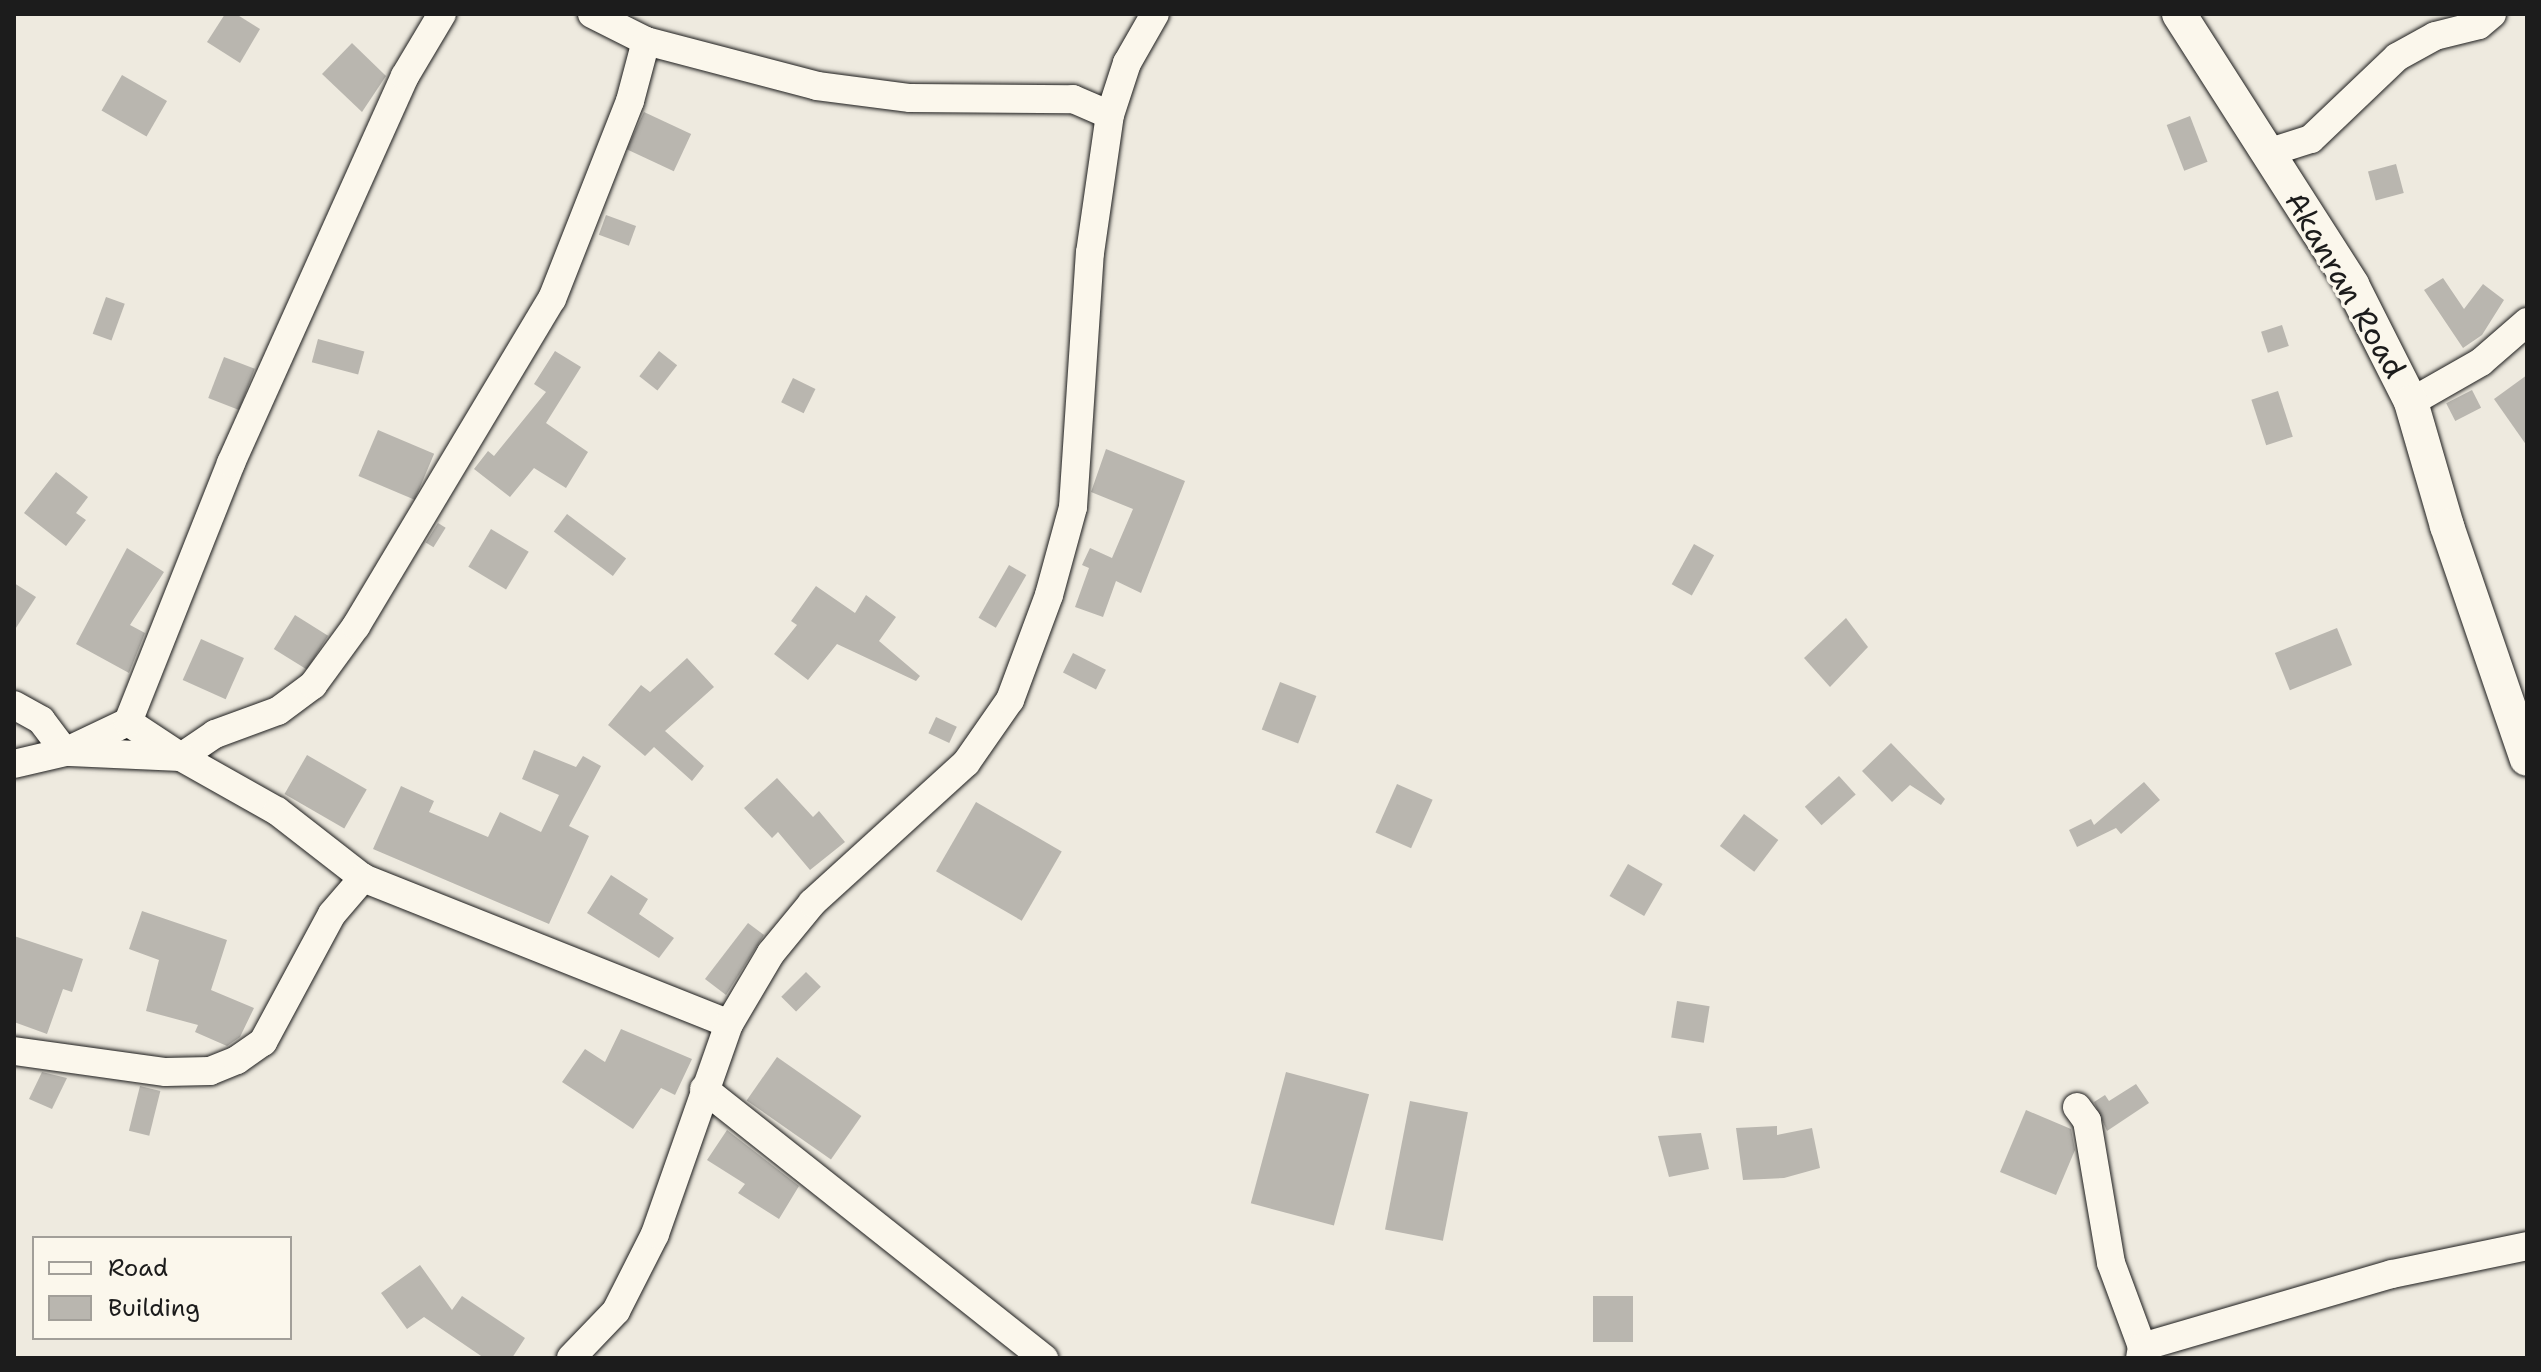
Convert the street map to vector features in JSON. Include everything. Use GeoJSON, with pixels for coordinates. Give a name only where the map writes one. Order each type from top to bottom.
{"type":"FeatureCollection","features":[{"type":"Feature","properties":{"kind":"main road","name":"Akanran Road"},"geometry":{"type":"LineString","coordinates":[[2179,14],[2352,285],[2411,402],[2447,526],[2527,759]]}},
{"type":"Feature","properties":{"kind":"street"},"geometry":{"type":"LineString","coordinates":[[14,764],[65,752],[128,722],[231,463],[405,76],[442,14]]}},
{"type":"Feature","properties":{"kind":"street"},"geometry":{"type":"LineString","coordinates":[[592,14],[646,41],[817,86],[910,98],[1073,99],[1110,115]]}},
{"type":"Feature","properties":{"kind":"street"},"geometry":{"type":"LineString","coordinates":[[571,1358],[616,1311],[655,1234],[729,1024],[771,953],[812,903],[966,763],[1010,700],[1049,595],[1073,507],[1090,253],[1110,115],[1127,63],[1155,14]]}},
{"type":"Feature","properties":{"kind":"street"},"geometry":{"type":"LineString","coordinates":[[2267,153],[2311,139],[2397,57],[2435,36],[2479,25],[2492,14]]}},
{"type":"Feature","properties":{"kind":"street"},"geometry":{"type":"LineString","coordinates":[[65,752],[181,757],[215,734],[290,702],[313,685],[356,626],[552,299],[630,101],[646,41]]}},
{"type":"Feature","properties":{"kind":"street"},"geometry":{"type":"LineString","coordinates":[[2411,402],[2481,362],[2527,322]]}},
{"type":"Feature","properties":{"kind":"street"},"geometry":{"type":"LineString","coordinates":[[14,705],[41,720],[65,752]]}},
{"type":"Feature","properties":{"kind":"street"},"geometry":{"type":"LineString","coordinates":[[128,722],[181,757],[277,811],[363,878],[729,1024]]}},
{"type":"Feature","properties":{"kind":"street"},"geometry":{"type":"LineString","coordinates":[[14,1051],[166,1072],[210,1071],[237,1060],[263,1042],[332,914],[363,878]]}},
{"type":"Feature","properties":{"kind":"street"},"geometry":{"type":"LineString","coordinates":[[704,1089],[1044,1358]]}},
{"type":"Feature","properties":{"kind":"street"},"geometry":{"type":"LineString","coordinates":[[2077,1107],[2087,1121],[2111,1263],[2141,1352],[2392,1274],[2527,1246]]}},
{"type":"Feature","properties":{"kind":"building"},"geometry":{"type":"Polygon","coordinates":[[[225,14],[236,14],[260,29],[240,63],[207,42],[225,14]]]}},
{"type":"Feature","properties":{"kind":"building"},"geometry":{"type":"Polygon","coordinates":[[[352,43],[386,76],[362,112],[322,74],[352,43]]]}},
{"type":"Feature","properties":{"kind":"building"},"geometry":{"type":"Polygon","coordinates":[[[122,75],[167,101],[147,137],[102,111],[122,75]]]}},
{"type":"Feature","properties":{"kind":"building"},"geometry":{"type":"Polygon","coordinates":[[[644,112],[691,134],[674,171],[627,149],[644,112]]]}},
{"type":"Feature","properties":{"kind":"building"},"geometry":{"type":"Polygon","coordinates":[[[2190,116],[2208,162],[2184,171],[2167,125],[2190,116]]]}},
{"type":"Feature","properties":{"kind":"building"},"geometry":{"type":"Polygon","coordinates":[[[2396,164],[2404,193],[2376,200],[2368,172],[2396,164]]]}},
{"type":"Feature","properties":{"kind":"building"},"geometry":{"type":"Polygon","coordinates":[[[606,215],[636,226],[629,246],[599,235],[606,215]]]}},
{"type":"Feature","properties":{"kind":"building"},"geometry":{"type":"Polygon","coordinates":[[[2443,278],[2464,309],[2483,284],[2504,300],[2482,335],[2463,348],[2424,290],[2443,278]]]}},
{"type":"Feature","properties":{"kind":"building"},"geometry":{"type":"Polygon","coordinates":[[[106,297],[125,304],[111,340],[93,334],[106,297]]]}},
{"type":"Feature","properties":{"kind":"building"},"geometry":{"type":"Polygon","coordinates":[[[2282,325],[2289,346],[2268,353],[2261,332],[2282,325]]]}},
{"type":"Feature","properties":{"kind":"building"},"geometry":{"type":"Polygon","coordinates":[[[318,339],[364,351],[358,375],[312,362],[318,339]]]}},
{"type":"Feature","properties":{"kind":"building"},"geometry":{"type":"Polygon","coordinates":[[[555,351],[581,367],[546,423],[588,452],[566,488],[534,468],[510,497],[474,469],[488,451],[494,456],[546,392],[534,384],[555,351]]]}},
{"type":"Feature","properties":{"kind":"building"},"geometry":{"type":"Polygon","coordinates":[[[659,351],[677,365],[657,390],[639,376],[659,351]]]}},
{"type":"Feature","properties":{"kind":"building"},"geometry":{"type":"Polygon","coordinates":[[[224,357],[255,369],[239,410],[208,398],[224,357]]]}},
{"type":"Feature","properties":{"kind":"building"},"geometry":{"type":"Polygon","coordinates":[[[2527,375],[2527,446],[2494,399],[2527,375]]]}},
{"type":"Feature","properties":{"kind":"building"},"geometry":{"type":"Polygon","coordinates":[[[793,378],[815,389],[804,413],[781,402],[793,378]]]}},
{"type":"Feature","properties":{"kind":"building"},"geometry":{"type":"Polygon","coordinates":[[[2472,390],[2481,408],[2455,421],[2446,403],[2472,390]]]}},
{"type":"Feature","properties":{"kind":"building"},"geometry":{"type":"Polygon","coordinates":[[[2278,391],[2293,437],[2266,445],[2251,400],[2278,391]]]}},
{"type":"Feature","properties":{"kind":"building"},"geometry":{"type":"Polygon","coordinates":[[[378,430],[434,454],[415,500],[358,476],[378,430]]]}},
{"type":"Feature","properties":{"kind":"building"},"geometry":{"type":"Polygon","coordinates":[[[1106,449],[1185,481],[1141,593],[1116,581],[1103,617],[1075,607],[1089,568],[1082,565],[1090,548],[1112,558],[1133,509],[1091,492],[1106,449]]]}},
{"type":"Feature","properties":{"kind":"building"},"geometry":{"type":"Polygon","coordinates":[[[56,472],[88,497],[76,513],[86,520],[66,546],[24,513],[56,472]]]}},
{"type":"Feature","properties":{"kind":"building"},"geometry":{"type":"Polygon","coordinates":[[[567,514],[626,559],[613,576],[554,532],[567,514]]]}},
{"type":"Feature","properties":{"kind":"building"},"geometry":{"type":"Polygon","coordinates":[[[438,523],[446,528],[433,547],[426,543],[438,523]]]}},
{"type":"Feature","properties":{"kind":"building"},"geometry":{"type":"Polygon","coordinates":[[[491,529],[529,552],[506,589],[468,567],[491,529]]]}},
{"type":"Feature","properties":{"kind":"building"},"geometry":{"type":"Polygon","coordinates":[[[1694,544],[1714,555],[1692,595],[1672,584],[1694,544]]]}},
{"type":"Feature","properties":{"kind":"building"},"geometry":{"type":"Polygon","coordinates":[[[127,548],[164,572],[130,625],[145,633],[129,673],[76,644],[127,548]]]}},
{"type":"Feature","properties":{"kind":"building"},"geometry":{"type":"Polygon","coordinates":[[[1009,565],[1026,575],[996,628],[978,618],[1009,565]]]}},
{"type":"Feature","properties":{"kind":"building"},"geometry":{"type":"Polygon","coordinates":[[[14,583],[36,597],[14,631],[14,583]]]}},
{"type":"Feature","properties":{"kind":"building"},"geometry":{"type":"Polygon","coordinates":[[[816,586],[855,613],[866,595],[896,617],[879,641],[920,676],[916,681],[837,644],[808,680],[774,654],[797,625],[791,621],[816,586]]]}},
{"type":"Feature","properties":{"kind":"building"},"geometry":{"type":"Polygon","coordinates":[[[295,615],[328,636],[307,670],[274,649],[295,615]]]}},
{"type":"Feature","properties":{"kind":"building"},"geometry":{"type":"Polygon","coordinates":[[[1846,618],[1868,647],[1830,687],[1804,658],[1846,618]]]}},
{"type":"Feature","properties":{"kind":"building"},"geometry":{"type":"Polygon","coordinates":[[[2337,628],[2352,665],[2290,690],[2275,653],[2337,628]]]}},
{"type":"Feature","properties":{"kind":"building"},"geometry":{"type":"Polygon","coordinates":[[[201,639],[244,658],[226,699],[183,680],[201,639]]]}},
{"type":"Feature","properties":{"kind":"building"},"geometry":{"type":"Polygon","coordinates":[[[1073,653],[1106,670],[1096,689],[1063,673],[1073,653]]]}},
{"type":"Feature","properties":{"kind":"building"},"geometry":{"type":"Polygon","coordinates":[[[687,658],[714,687],[665,731],[704,766],[692,781],[654,747],[645,756],[608,725],[641,685],[650,692],[687,658]]]}},
{"type":"Feature","properties":{"kind":"building"},"geometry":{"type":"Polygon","coordinates":[[[1280,682],[1316,696],[1298,744],[1262,730],[1280,682]]]}},
{"type":"Feature","properties":{"kind":"building"},"geometry":{"type":"Polygon","coordinates":[[[936,717],[957,727],[949,743],[928,733],[936,717]]]}},
{"type":"Feature","properties":{"kind":"building"},"geometry":{"type":"Polygon","coordinates":[[[1891,743],[1945,799],[1941,805],[1910,785],[1892,802],[1862,771],[1891,743]]]}},
{"type":"Feature","properties":{"kind":"building"},"geometry":{"type":"Polygon","coordinates":[[[534,750],[576,767],[583,756],[601,766],[569,826],[589,836],[549,924],[373,849],[401,786],[434,801],[429,812],[488,837],[500,812],[541,832],[559,795],[522,779],[534,750]]]}},
{"type":"Feature","properties":{"kind":"building"},"geometry":{"type":"Polygon","coordinates":[[[307,755],[367,790],[344,828],[284,794],[307,755]]]}},
{"type":"Feature","properties":{"kind":"building"},"geometry":{"type":"Polygon","coordinates":[[[1839,776],[1856,795],[1822,825],[1805,807],[1839,776]]]}},
{"type":"Feature","properties":{"kind":"building"},"geometry":{"type":"Polygon","coordinates":[[[777,778],[813,817],[819,811],[845,842],[810,870],[778,832],[772,838],[744,808],[777,778]]]}},
{"type":"Feature","properties":{"kind":"building"},"geometry":{"type":"Polygon","coordinates":[[[2144,782],[2160,800],[2121,834],[2116,828],[2077,847],[2069,830],[2091,819],[2094,825],[2144,782]]]}},
{"type":"Feature","properties":{"kind":"building"},"geometry":{"type":"Polygon","coordinates":[[[1397,784],[1433,800],[1411,848],[1375,832],[1397,784]]]}},
{"type":"Feature","properties":{"kind":"building"},"geometry":{"type":"Polygon","coordinates":[[[976,802],[1062,852],[1022,921],[936,871],[976,802]]]}},
{"type":"Feature","properties":{"kind":"building"},"geometry":{"type":"Polygon","coordinates":[[[1744,814],[1778,840],[1754,872],[1720,846],[1744,814]]]}},
{"type":"Feature","properties":{"kind":"building"},"geometry":{"type":"Polygon","coordinates":[[[1628,864],[1663,884],[1644,916],[1610,896],[1628,864]]]}},
{"type":"Feature","properties":{"kind":"building"},"geometry":{"type":"Polygon","coordinates":[[[611,875],[648,899],[639,914],[674,938],[659,958],[587,913],[611,875]]]}},
{"type":"Feature","properties":{"kind":"building"},"geometry":{"type":"Polygon","coordinates":[[[142,911],[227,940],[211,990],[254,1008],[240,1037],[227,1046],[195,1032],[198,1025],[146,1011],[159,960],[129,949],[142,911]]]}},
{"type":"Feature","properties":{"kind":"building"},"geometry":{"type":"Polygon","coordinates":[[[748,923],[764,935],[726,995],[705,979],[748,923]]]}},
{"type":"Feature","properties":{"kind":"building"},"geometry":{"type":"Polygon","coordinates":[[[14,936],[83,959],[72,992],[63,989],[47,1034],[14,1022],[14,936]]]}},
{"type":"Feature","properties":{"kind":"building"},"geometry":{"type":"Polygon","coordinates":[[[806,972],[821,987],[796,1012],[781,997],[806,972]]]}},
{"type":"Feature","properties":{"kind":"building"},"geometry":{"type":"Polygon","coordinates":[[[1677,1001],[1710,1006],[1704,1043],[1671,1038],[1677,1001]]]}},
{"type":"Feature","properties":{"kind":"building"},"geometry":{"type":"Polygon","coordinates":[[[621,1029],[692,1059],[675,1095],[661,1088],[633,1129],[562,1082],[585,1049],[605,1062],[621,1029]]]}},
{"type":"Feature","properties":{"kind":"building"},"geometry":{"type":"Polygon","coordinates":[[[777,1057],[861,1116],[831,1159],[747,1100],[777,1057]]]}},
{"type":"Feature","properties":{"kind":"building"},"geometry":{"type":"Polygon","coordinates":[[[42,1072],[67,1078],[52,1109],[29,1099],[42,1072]]]}},
{"type":"Feature","properties":{"kind":"building"},"geometry":{"type":"Polygon","coordinates":[[[1286,1072],[1369,1094],[1334,1226],[1251,1203],[1286,1072]]]}},
{"type":"Feature","properties":{"kind":"building"},"geometry":{"type":"Polygon","coordinates":[[[2136,1084],[2149,1103],[2107,1131],[2094,1102],[2105,1095],[2109,1101],[2136,1084]]]}},
{"type":"Feature","properties":{"kind":"building"},"geometry":{"type":"Polygon","coordinates":[[[140,1086],[160,1091],[149,1136],[129,1131],[140,1086]]]}},
{"type":"Feature","properties":{"kind":"building"},"geometry":{"type":"Polygon","coordinates":[[[1410,1101],[1468,1112],[1443,1241],[1385,1230],[1410,1101]]]}},
{"type":"Feature","properties":{"kind":"building"},"geometry":{"type":"Polygon","coordinates":[[[2026,1110],[2071,1129],[2075,1150],[2056,1195],[2000,1172],[2026,1110]]]}},
{"type":"Feature","properties":{"kind":"building"},"geometry":{"type":"Polygon","coordinates":[[[1777,1126],[1777,1135],[1812,1128],[1820,1168],[1784,1178],[1743,1180],[1736,1128],[1777,1126]]]}},
{"type":"Feature","properties":{"kind":"building"},"geometry":{"type":"Polygon","coordinates":[[[727,1130],[799,1186],[779,1219],[738,1193],[745,1184],[707,1160],[727,1130]]]}},
{"type":"Feature","properties":{"kind":"building"},"geometry":{"type":"Polygon","coordinates":[[[1701,1133],[1709,1169],[1669,1177],[1658,1136],[1701,1133]]]}},
{"type":"Feature","properties":{"kind":"building"},"geometry":{"type":"Polygon","coordinates":[[[420,1265],[452,1310],[462,1296],[525,1338],[512,1358],[484,1358],[424,1317],[407,1329],[381,1293],[420,1265]]]}},
{"type":"Feature","properties":{"kind":"building"},"geometry":{"type":"Polygon","coordinates":[[[1593,1296],[1633,1296],[1633,1342],[1593,1342],[1593,1296]]]}}]}
